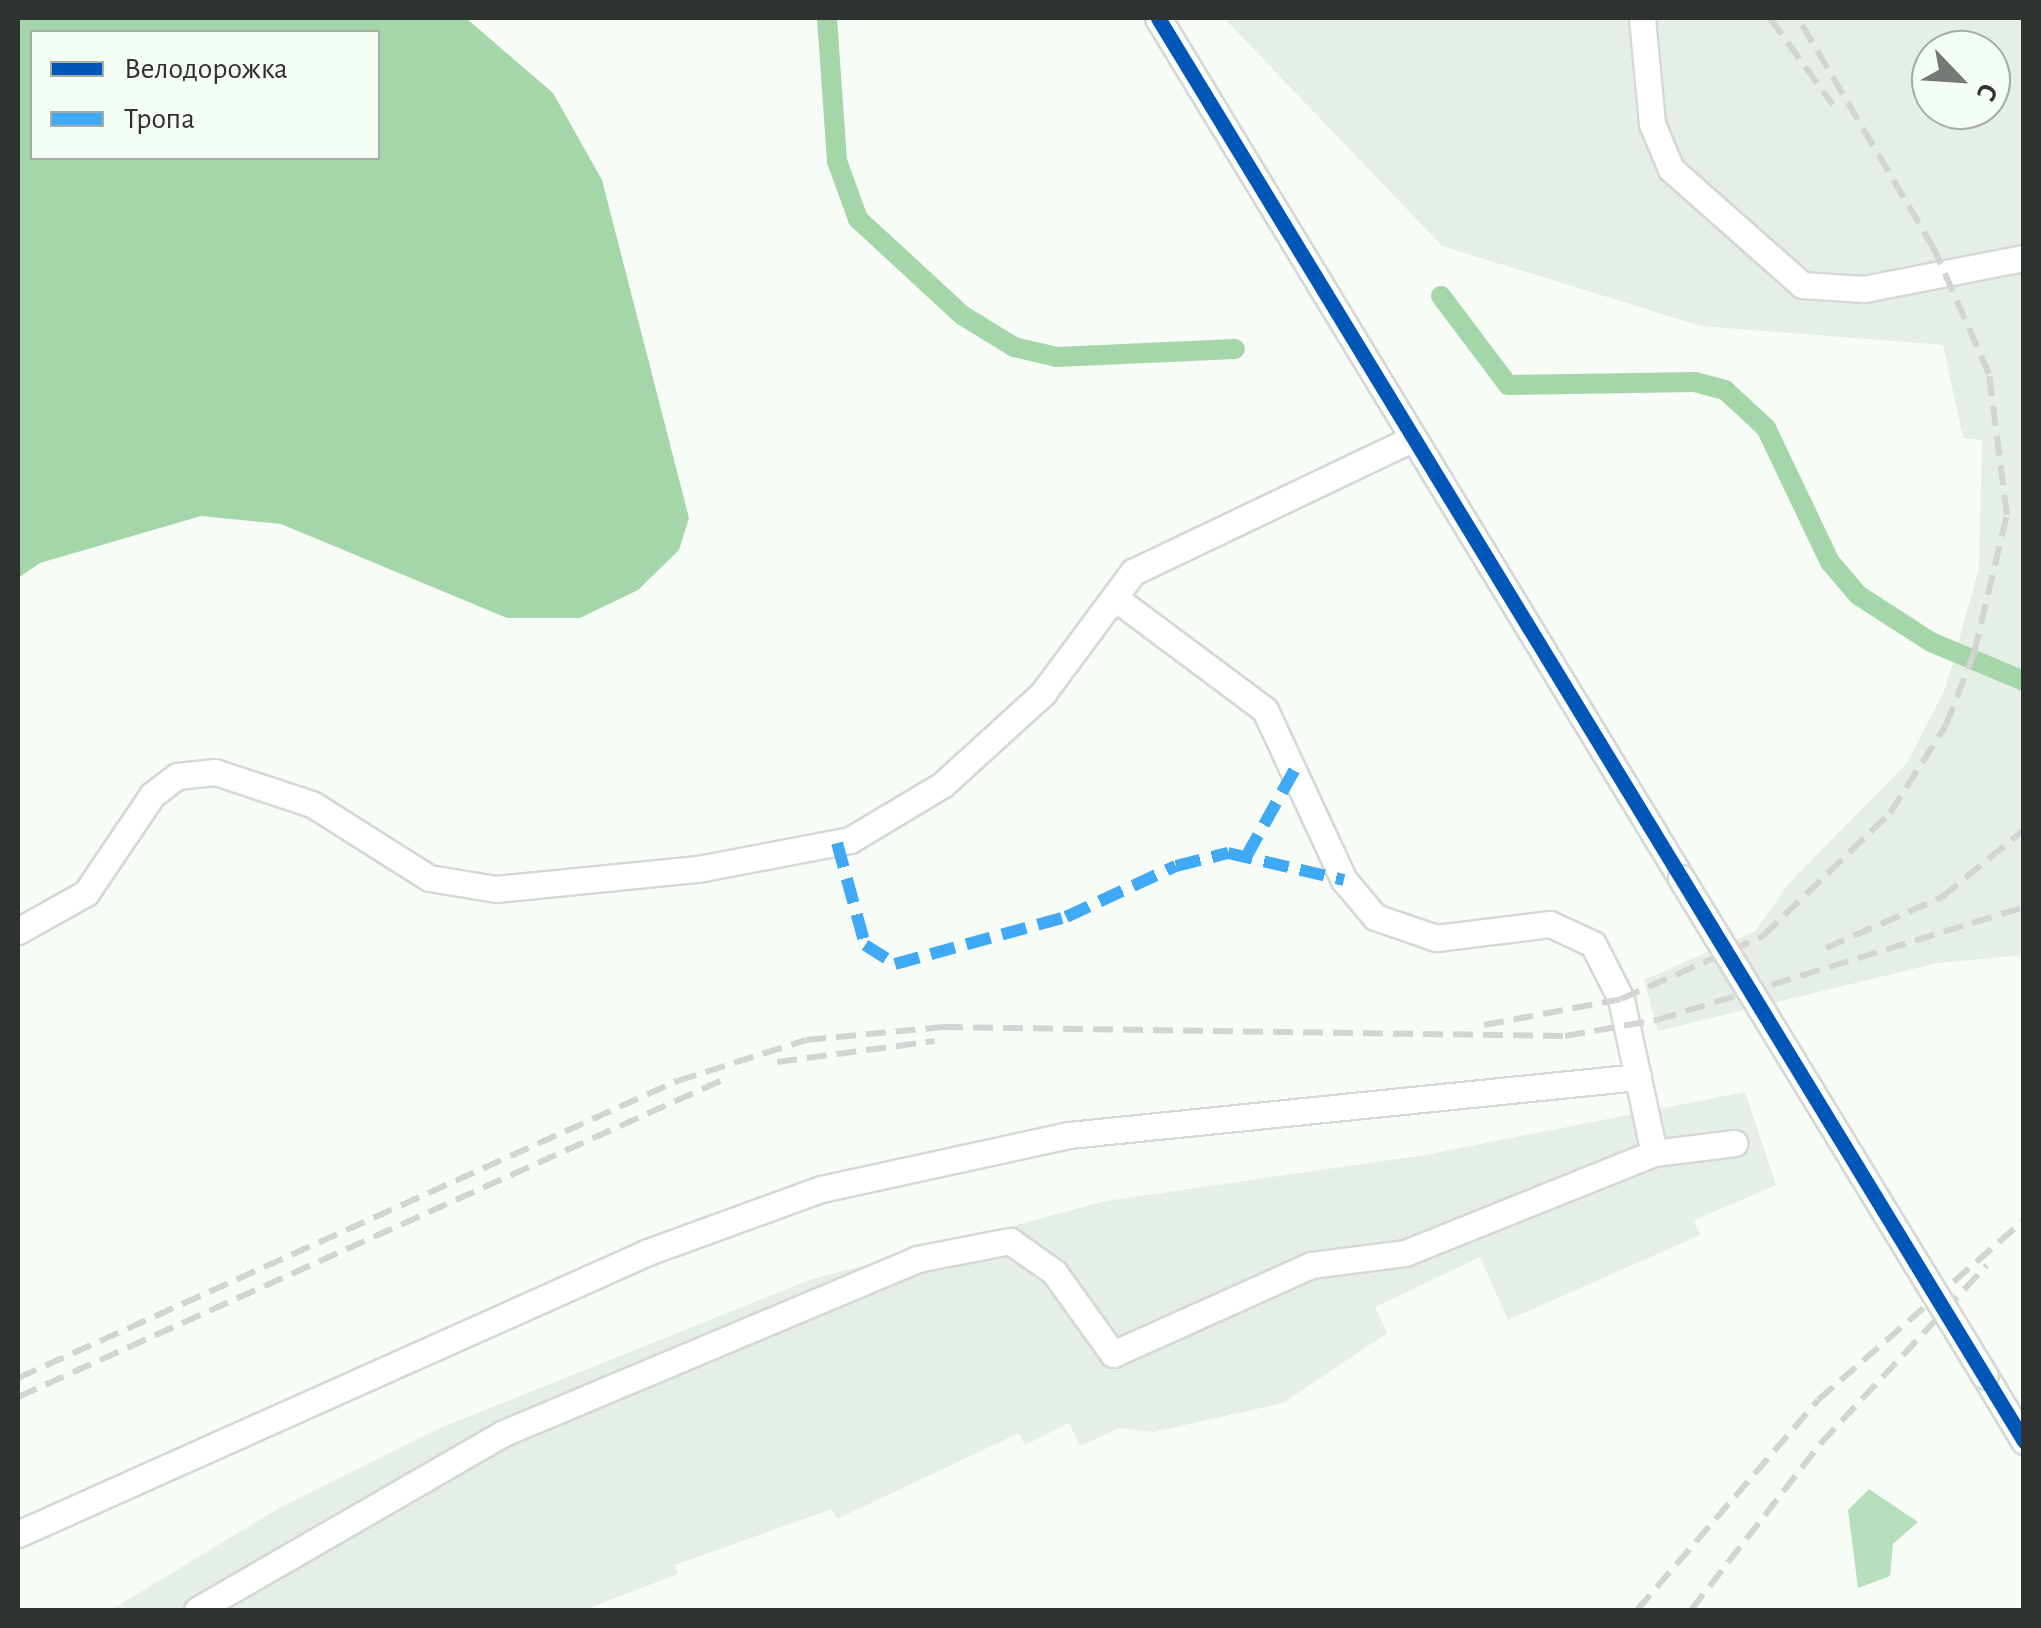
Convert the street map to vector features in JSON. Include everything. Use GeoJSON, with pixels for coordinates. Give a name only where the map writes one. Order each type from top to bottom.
{"type":"FeatureCollection","features":[{"type":"Feature","properties":{"kind":"street"},"geometry":{"type":"LineString","coordinates":[[1158,18],[2024,1441]]}},
{"type":"Feature","properties":{"kind":"street"},"geometry":{"type":"LineString","coordinates":[[1642,18],[1652,124],[1671,169],[1802,285],[1864,289],[2024,258]]}},
{"type":"Feature","properties":{"kind":"street"},"geometry":{"type":"LineString","coordinates":[[18,931],[86,893],[152,795],[177,776],[215,772],[312,804],[429,878],[496,889],[698,869],[850,840],[956,772],[1042,693],[1133,572],[1172,546],[1412,438]]}},
{"type":"Feature","properties":{"kind":"street"},"geometry":{"type":"LineString","coordinates":[[1115,598],[1264,710],[1344,880],[1375,917],[1436,938],[1550,924],[1593,944],[1616,980],[1654,1153]]}},
{"type":"Feature","properties":{"kind":"street"},"geometry":{"type":"LineString","coordinates":[[18,1534],[630,1260],[821,1189],[1069,1134],[1638,1077]]}},
{"type":"Feature","properties":{"kind":"street"},"geometry":{"type":"LineString","coordinates":[[197,1610],[504,1434],[918,1259],[1010,1241],[1054,1272],[1113,1354],[1311,1265],[1406,1253],[1654,1153],[1734,1143]]}},
{"type":"Feature","properties":{"kind":"shaded area"},"geometry":{"type":"Polygon","coordinates":[[[18,18],[466,18],[553,93],[602,180],[689,518],[679,550],[638,590],[580,618],[507,618],[281,524],[201,516],[40,563],[18,578],[18,18]]]}},
{"type":"Feature","properties":{"kind":"shaded area"},"geometry":{"type":"Polygon","coordinates":[[[1224,18],[2023,18],[2023,955],[1938,963],[1658,1031],[1644,980],[1755,931],[1790,882],[1907,763],[1946,687],[1979,568],[1982,440],[1963,438],[1943,345],[1701,326],[1442,246],[1224,18]]]}},
{"type":"Feature","properties":{"kind":"shaded area"},"geometry":{"type":"Polygon","coordinates":[[[1745,1092],[1776,1185],[1694,1220],[1700,1235],[1508,1320],[1480,1257],[1375,1307],[1387,1333],[1283,1403],[1154,1432],[1119,1428],[1080,1446],[1069,1423],[1025,1445],[1019,1433],[837,1519],[832,1509],[675,1565],[678,1574],[584,1610],[111,1610],[279,1508],[438,1429],[809,1280],[1106,1201],[1425,1155],[1745,1092]]]}},
{"type":"Feature","properties":{"kind":"shaded area"},"geometry":{"type":"Polygon","coordinates":[[[1869,1489],[1918,1522],[1893,1544],[1890,1576],[1858,1588],[1848,1510],[1869,1489]]]}},
{"type":"Feature","properties":{"kind":"waterway"},"geometry":{"type":"LineString","coordinates":[[827,18],[837,161],[858,219],[962,315],[1014,347],[1057,357],[1235,349]]}},
{"type":"Feature","properties":{"kind":"waterway"},"geometry":{"type":"LineString","coordinates":[[1441,296],[1508,385],[1695,382],[1725,390],[1766,428],[1830,562],[1858,595],[1931,642],[2024,681]]}},
{"type":"Feature","properties":{"kind":"railway"},"geometry":{"type":"LineString","coordinates":[[1770,18],[1833,105]]}},
{"type":"Feature","properties":{"kind":"railway"},"geometry":{"type":"LineString","coordinates":[[1484,1025],[1621,999],[1763,936],[1890,813],[1946,725],[1974,653],[2007,515],[1989,374],[1934,249],[1798,18]]}},
{"type":"Feature","properties":{"kind":"railway"},"geometry":{"type":"LineString","coordinates":[[1826,948],[1942,897],[2024,830]]}},
{"type":"Feature","properties":{"kind":"railway"},"geometry":{"type":"LineString","coordinates":[[18,1378],[677,1081],[806,1040],[943,1027],[1565,1036],[1657,1020],[2024,907]]}},
{"type":"Feature","properties":{"kind":"railway"},"geometry":{"type":"LineString","coordinates":[[777,1062],[935,1041]]}},
{"type":"Feature","properties":{"kind":"railway"},"geometry":{"type":"LineString","coordinates":[[18,1397],[729,1077]]}},
{"type":"Feature","properties":{"kind":"railway"},"geometry":{"type":"LineString","coordinates":[[1637,1610],[1818,1400],[2024,1220]]}},
{"type":"Feature","properties":{"kind":"railway"},"geometry":{"type":"LineString","coordinates":[[1691,1610],[1821,1443],[1987,1265]]}},
{"type":"Feature","properties":{"kind":"marked path"},"geometry":{"type":"LineString","coordinates":[[1246,857],[1295,769]]}},
{"type":"Feature","properties":{"kind":"marked path"},"geometry":{"type":"LineString","coordinates":[[837,843],[865,945],[895,964],[1066,917],[1176,866],[1228,853],[1344,880]]}},
{"type":"Feature","properties":{"kind":"cycle path"},"geometry":{"type":"LineString","coordinates":[[1158,18],[2024,1441]]}}]}
